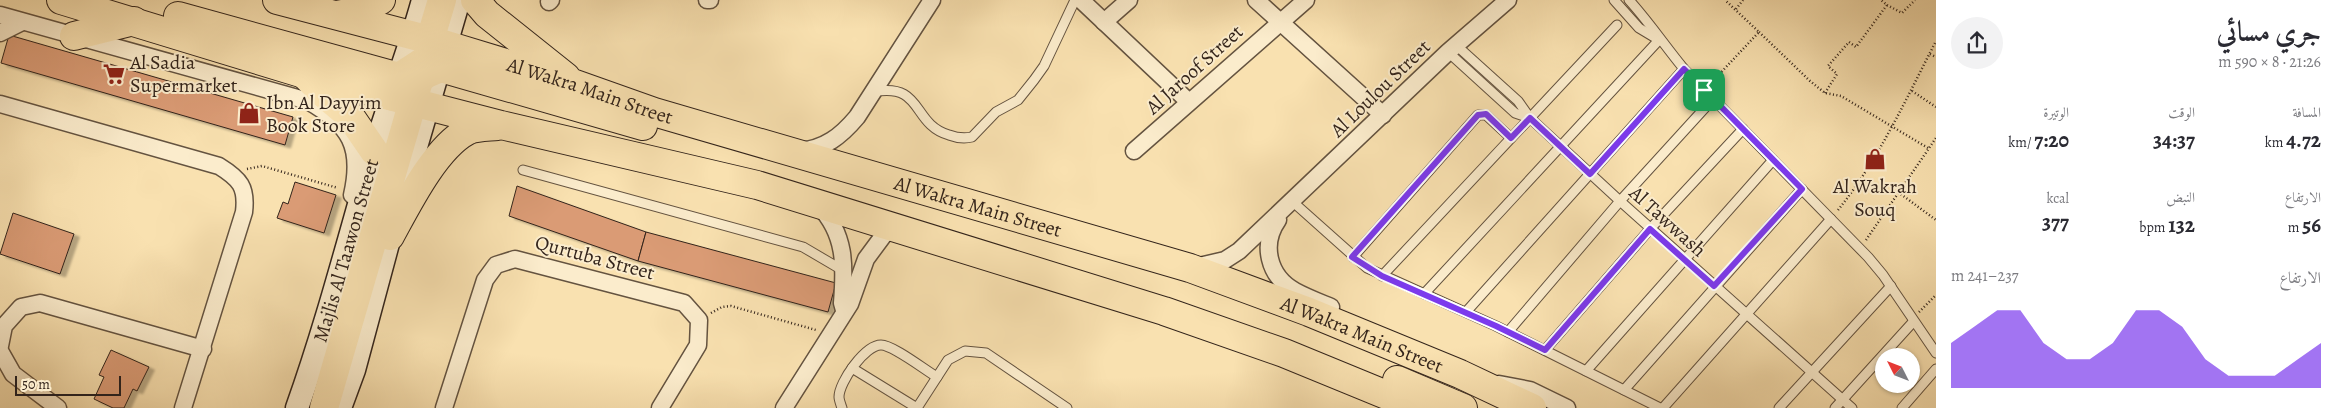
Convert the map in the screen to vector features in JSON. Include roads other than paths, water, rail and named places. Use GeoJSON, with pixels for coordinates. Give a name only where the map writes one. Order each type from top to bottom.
{"type":"FeatureCollection","features":[{"type":"Feature","properties":{"kind":"highway"},"geometry":{"type":"LineString","coordinates":[[61,0],[128,11],[422,71],[1078,251],[1142,254]]}},
{"type":"Feature","properties":{"kind":"highway"},"geometry":{"type":"LineString","coordinates":[[277,0],[333,15],[422,71],[501,126]]}},
{"type":"Feature","properties":{"kind":"highway"},"geometry":{"type":"LineString","coordinates":[[333,15],[363,10],[381,0]]}},
{"type":"Feature","properties":{"kind":"highway"},"geometry":{"type":"LineString","coordinates":[[324,408],[442,0]]}},
{"type":"Feature","properties":{"kind":"highway"},"geometry":{"type":"LineString","coordinates":[[475,0],[487,14],[575,84]]}},
{"type":"Feature","properties":{"kind":"highway"},"geometry":{"type":"LineString","coordinates":[[74,36],[128,11],[304,74],[422,71]]}},
{"type":"Feature","properties":{"kind":"highway","name":"Al Wakra Main Street"},"geometry":{"type":"LineString","coordinates":[[422,71],[575,84],[654,112],[1190,268],[1309,312],[1481,384],[1532,408]]}},
{"type":"Feature","properties":{"kind":"highway"},"geometry":{"type":"LineString","coordinates":[[304,74],[350,116],[374,151]]}},
{"type":"Feature","properties":{"kind":"highway"},"geometry":{"type":"LineString","coordinates":[[390,236],[417,188],[450,144],[468,130],[501,126],[757,185],[893,226],[1164,310],[1284,353],[1418,408]]}},
{"type":"Feature","properties":{"kind":"highway"},"geometry":{"type":"LineString","coordinates":[[1164,310],[1245,323],[1380,372],[1463,408]]}},
{"type":"Feature","properties":{"kind":"main road"},"geometry":{"type":"LineString","coordinates":[[422,71],[423,0]]}},
{"type":"Feature","properties":{"kind":"main road"},"geometry":{"type":"LineString","coordinates":[[422,71],[459,0]]}},
{"type":"Feature","properties":{"kind":"main road","name":"Majlis Al Taawon Street"},"geometry":{"type":"LineString","coordinates":[[297,408],[315,358],[352,236],[374,151],[422,71]]}},
{"type":"Feature","properties":{"kind":"main road","name":"Majlis Al Taawon Street"},"geometry":{"type":"LineString","coordinates":[[340,408],[354,370],[390,236],[422,71]]}},
{"type":"Feature","properties":{"kind":"street"},"geometry":{"type":"LineString","coordinates":[[789,151],[809,150],[828,143],[844,132],[858,117],[932,0]]}},
{"type":"Feature","properties":{"kind":"street"},"geometry":{"type":"LineString","coordinates":[[1081,0],[1188,102]]}},
{"type":"Feature","properties":{"kind":"street"},"geometry":{"type":"LineString","coordinates":[[1104,22],[1129,0]]}},
{"type":"Feature","properties":{"kind":"street"},"geometry":{"type":"LineString","coordinates":[[1256,0],[1383,115]]}},
{"type":"Feature","properties":{"kind":"street","name":"Al Jaroof Street"},"geometry":{"type":"LineString","coordinates":[[1134,151],[1306,0]]}},
{"type":"Feature","properties":{"kind":"street","name":"Al Loulou Street"},"geometry":{"type":"LineString","coordinates":[[1190,268],[1224,260],[1240,251],[1452,48],[1508,0]]}},
{"type":"Feature","properties":{"kind":"street"},"geometry":{"type":"LineString","coordinates":[[0,15],[308,101],[331,114],[346,132],[355,152],[356,176],[346,221],[352,236]]}},
{"type":"Feature","properties":{"kind":"street"},"geometry":{"type":"LineString","coordinates":[[0,34],[22,22]]}},
{"type":"Feature","properties":{"kind":"street"},"geometry":{"type":"LineString","coordinates":[[0,104],[219,166],[234,175],[242,186],[245,200],[244,212],[183,408]]}},
{"type":"Feature","properties":{"kind":"street"},"geometry":{"type":"LineString","coordinates":[[816,203],[827,214],[841,241],[844,271],[842,303],[844,310]]}},
{"type":"Feature","properties":{"kind":"street","name":"Al Loulou Street"},"geometry":{"type":"LineString","coordinates":[[1289,206],[1270,233],[1268,244],[1271,264],[1282,281],[1294,290],[1398,337],[1427,361]]}},
{"type":"Feature","properties":{"kind":"street"},"geometry":{"type":"LineString","coordinates":[[785,408],[844,310],[850,304],[866,258],[893,226]]}},
{"type":"Feature","properties":{"kind":"street","name":"Qurtuba Street"},"geometry":{"type":"LineString","coordinates":[[444,408],[485,280],[496,265],[515,259],[684,302],[699,320],[698,345],[660,408]]}},
{"type":"Feature","properties":{"kind":"street"},"geometry":{"type":"LineString","coordinates":[[0,346],[4,326],[21,307],[40,303],[202,349]]}},
{"type":"Feature","properties":{"kind":"street"},"geometry":{"type":"LineString","coordinates":[[0,351],[13,374],[58,408]]}},
{"type":"Feature","properties":{"kind":"street"},"geometry":{"type":"LineString","coordinates":[[1481,384],[1509,384],[1530,390],[1567,408]]}},
{"type":"Feature","properties":{"kind":"lane"},"geometry":{"type":"LineString","coordinates":[[873,92],[884,90],[901,92],[915,103],[926,121],[937,132],[958,138],[972,137],[996,112],[1018,100],[1034,80],[1044,66],[1075,0]]}},
{"type":"Feature","properties":{"kind":"lane"},"geometry":{"type":"LineString","coordinates":[[1614,0],[1639,28],[1659,40]]}},
{"type":"Feature","properties":{"kind":"lane"},"geometry":{"type":"LineString","coordinates":[[1629,0],[1684,69],[1860,248],[1891,286],[1936,353]]}},
{"type":"Feature","properties":{"kind":"lane"},"geometry":{"type":"LineString","coordinates":[[1382,276],[1617,25]]}},
{"type":"Feature","properties":{"kind":"lane"},"geometry":{"type":"LineString","coordinates":[[1424,294],[1659,40]]}},
{"type":"Feature","properties":{"kind":"lane","name":"Al Tawwash"},"geometry":{"type":"LineString","coordinates":[[1452,48],[1522,104],[1530,118],[1560,147],[1852,408]]}},
{"type":"Feature","properties":{"kind":"lane"},"geometry":{"type":"LineString","coordinates":[[1466,312],[1684,69]]}},
{"type":"Feature","properties":{"kind":"lane"},"geometry":{"type":"LineString","coordinates":[[1508,332],[1620,201],[1713,99]]}},
{"type":"Feature","properties":{"kind":"lane"},"geometry":{"type":"LineString","coordinates":[[1352,257],[1478,115],[1486,114],[1511,138]]}},
{"type":"Feature","properties":{"kind":"lane"},"geometry":{"type":"LineString","coordinates":[[1545,350],[1650,229],[1743,129]]}},
{"type":"Feature","properties":{"kind":"lane"},"geometry":{"type":"LineString","coordinates":[[1586,371],[1774,160]]}},
{"type":"Feature","properties":{"kind":"lane"},"geometry":{"type":"LineString","coordinates":[[523,170],[803,247],[844,271]]}},
{"type":"Feature","properties":{"kind":"lane"},"geometry":{"type":"LineString","coordinates":[[1624,390],[1714,286],[1802,189]]}},
{"type":"Feature","properties":{"kind":"lane"},"geometry":{"type":"LineString","coordinates":[[1289,206],[1352,257],[1382,276],[1466,312],[1661,408],[1831,219]]}},
{"type":"Feature","properties":{"kind":"lane"},"geometry":{"type":"LineString","coordinates":[[1779,408],[1891,286]]}},
{"type":"Feature","properties":{"kind":"lane"},"geometry":{"type":"LineString","coordinates":[[1835,408],[1913,320]]}},
{"type":"Feature","properties":{"kind":"lane"},"geometry":{"type":"LineString","coordinates":[[842,408],[839,396],[852,368],[873,347],[882,345],[938,377]]}},
{"type":"Feature","properties":{"kind":"lane"},"geometry":{"type":"LineString","coordinates":[[852,368],[917,408],[948,360],[965,352],[986,353],[1067,408]]}},
{"type":"Feature","properties":{"kind":"lane"},"geometry":{"type":"LineString","coordinates":[[1902,408],[1936,369]]}},
{"type":"Feature","properties":{"kind":"place","name":"Al Sadia Supermarket"},"geometry":{"type":"Point","coordinates":[114,74]}},
{"type":"Feature","properties":{"kind":"place","name":"Ibn Al Dayyim Book Store"},"geometry":{"type":"Point","coordinates":[249,113]}},
{"type":"Feature","properties":{"kind":"place","name":"Al Wakrah Souq"},"geometry":{"type":"Point","coordinates":[1875,159]}}]}
